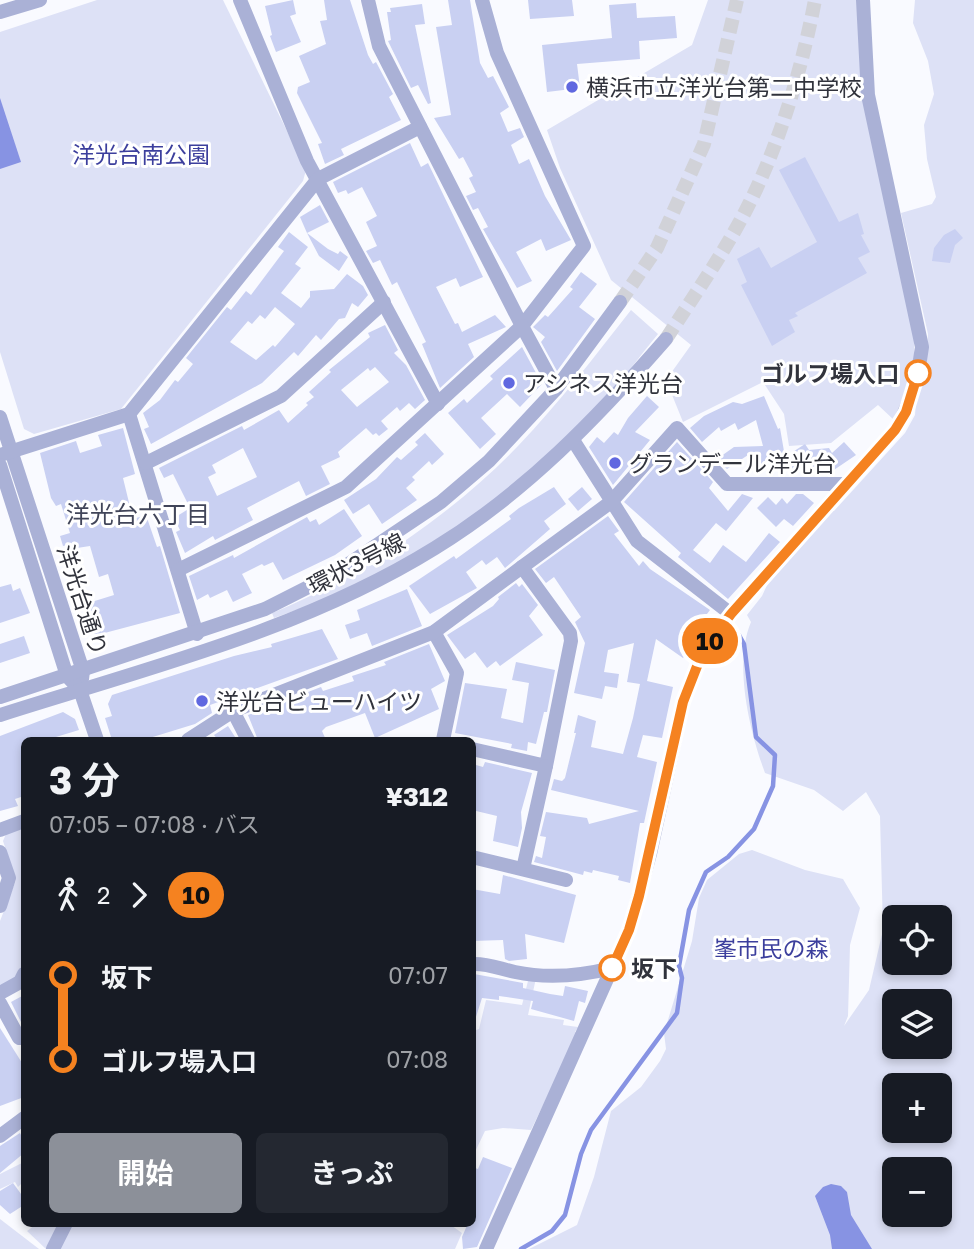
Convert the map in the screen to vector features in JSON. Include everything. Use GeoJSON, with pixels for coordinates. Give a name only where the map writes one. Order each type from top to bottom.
{"type":"FeatureCollection","features":[{"type":"Feature","properties":{"kind":"street"},"geometry":{"type":"LineString","coordinates":[[0,12],[40,0]]}},
{"type":"Feature","properties":{"kind":"street"},"geometry":{"type":"LineString","coordinates":[[240,0],[307,161],[438,404]]}},
{"type":"Feature","properties":{"kind":"street"},"geometry":{"type":"LineString","coordinates":[[368,0],[379,46],[556,389]]}},
{"type":"Feature","properties":{"kind":"street"},"geometry":{"type":"LineString","coordinates":[[178,570],[346,487],[522,326],[584,246],[497,53],[482,0]]}},
{"type":"Feature","properties":{"kind":"street"},"geometry":{"type":"LineString","coordinates":[[486,1249],[629,930],[632,895],[683,702],[703,651],[731,614],[895,430],[906,412],[915,387],[922,347],[868,95],[863,0]]}},
{"type":"Feature","properties":{"kind":"street"},"geometry":{"type":"LineString","coordinates":[[5,453],[129,414],[318,179],[420,127]]}},
{"type":"Feature","properties":{"kind":"street"},"geometry":{"type":"LineString","coordinates":[[146,463],[281,396],[384,302]]}},
{"type":"Feature","properties":{"kind":"street","name":"環状3号線"},"geometry":{"type":"LineString","coordinates":[[0,697],[197,634],[265,609],[332,575],[394,536],[442,502],[489,461],[556,389],[620,302]]}},
{"type":"Feature","properties":{"kind":"street","name":"環状3号線"},"geometry":{"type":"LineString","coordinates":[[0,715],[295,618],[389,575],[484,515],[573,440],[666,339]]}},
{"type":"Feature","properties":{"kind":"street"},"geometry":{"type":"LineString","coordinates":[[129,414],[197,634]]}},
{"type":"Feature","properties":{"kind":"street","name":"洋光台通り"},"geometry":{"type":"LineString","coordinates":[[0,417],[5,453],[83,671],[80,690]]}},
{"type":"Feature","properties":{"kind":"street"},"geometry":{"type":"LineString","coordinates":[[193,737],[233,711],[434,632],[611,502],[677,428],[727,484],[847,484]]}},
{"type":"Feature","properties":{"kind":"street"},"geometry":{"type":"LineString","coordinates":[[573,440],[636,541],[731,614]]}},
{"type":"Feature","properties":{"kind":"street","name":"洋光台通り"},"geometry":{"type":"LineString","coordinates":[[0,466],[67,676],[80,690]]}},
{"type":"Feature","properties":{"kind":"street"},"geometry":{"type":"LineString","coordinates":[[522,567],[570,634],[571,641],[547,766],[523,869]]}},
{"type":"Feature","properties":{"kind":"street"},"geometry":{"type":"LineString","coordinates":[[434,632],[457,673],[444,737]]}},
{"type":"Feature","properties":{"kind":"street"},"geometry":{"type":"LineString","coordinates":[[80,690],[96,737]]}},
{"type":"Feature","properties":{"kind":"street"},"geometry":{"type":"LineString","coordinates":[[233,711],[246,737]]}},
{"type":"Feature","properties":{"kind":"street"},"geometry":{"type":"LineString","coordinates":[[476,750],[547,766]]}},
{"type":"Feature","properties":{"kind":"street"},"geometry":{"type":"LineString","coordinates":[[0,830],[21,822]]}},
{"type":"Feature","properties":{"kind":"street"},"geometry":{"type":"LineString","coordinates":[[0,852],[9,878],[0,906]]}},
{"type":"Feature","properties":{"kind":"street"},"geometry":{"type":"LineString","coordinates":[[476,858],[566,880]]}},
{"type":"Feature","properties":{"kind":"street"},"geometry":{"type":"LineString","coordinates":[[476,964],[547,976],[579,976],[612,968]]}},
{"type":"Feature","properties":{"kind":"street"},"geometry":{"type":"LineString","coordinates":[[0,993],[21,980]]}},
{"type":"Feature","properties":{"kind":"street"},"geometry":{"type":"LineString","coordinates":[[0,1003],[19,1038]]}},
{"type":"Feature","properties":{"kind":"street"},"geometry":{"type":"LineString","coordinates":[[0,1136],[21,1120]]}},
{"type":"Feature","properties":{"kind":"street"},"geometry":{"type":"LineString","coordinates":[[53,1249],[64,1227]]}},
{"type":"Feature","properties":{"kind":"green space","name":"洋光台南公園"},"geometry":{"type":"Polygon","coordinates":[[[97,0],[223,0],[306,170],[303,181],[121,409],[34,434],[24,429],[0,352],[0,32],[97,0]]]}},
{"type":"Feature","properties":{"kind":"green space"},"geometry":{"type":"Polygon","coordinates":[[[708,0],[858,0],[914,336],[914,358],[908,381],[910,385],[894,420],[878,405],[831,443],[789,446],[784,414],[763,382],[683,422],[666,380],[691,345],[611,280],[560,168],[547,130],[692,45],[708,0]]]}},
{"type":"Feature","properties":{"kind":"green space","name":"峯市民の森"},"geometry":{"type":"Polygon","coordinates":[[[915,0],[974,0],[974,1249],[529,1249],[577,1225],[594,1177],[611,1111],[641,1087],[666,1049],[664,1033],[692,941],[699,898],[707,880],[739,854],[752,850],[805,870],[843,879],[860,908],[850,945],[848,1016],[844,1026],[869,990],[882,934],[882,975],[952,975],[952,905],[882,905],[880,816],[866,792],[843,811],[814,790],[765,773],[749,718],[743,658],[751,622],[747,615],[762,596],[774,570],[827,510],[834,511],[905,433],[915,415],[918,377],[927,351],[928,334],[901,213],[932,204],[936,197],[927,159],[924,125],[934,94],[928,61],[913,23],[915,0]]]}},
{"type":"Feature","properties":{"kind":"green space"},"geometry":{"type":"Polygon","coordinates":[[[631,310],[658,334],[601,404],[528,473],[444,536],[387,571],[346,591],[274,618],[272,613],[305,599],[371,563],[465,496],[533,430],[631,310]]]}},
{"type":"Feature","properties":{"kind":"green space"},"geometry":{"type":"Polygon","coordinates":[[[21,829],[21,969],[16,978],[0,986],[0,921],[16,880],[3,841],[6,834],[21,829]]]}},
{"type":"Feature","properties":{"kind":"green space"},"geometry":{"type":"Polygon","coordinates":[[[529,977],[536,978],[528,1015],[564,1020],[563,1025],[578,1027],[575,1032],[578,1033],[531,1130],[503,1128],[485,1131],[476,1150],[476,1030],[479,1029],[486,1000],[522,1005],[529,977]]]}},
{"type":"Feature","properties":{"kind":"green space"},"geometry":{"type":"Polygon","coordinates":[[[21,1164],[21,1184],[18,1187],[15,1182],[0,1189],[0,1174],[21,1164]]]}},
{"type":"Feature","properties":{"kind":"green space"},"geometry":{"type":"Polygon","coordinates":[[[0,1219],[39,1249],[0,1249],[0,1219]]]}},
{"type":"Feature","properties":{"kind":"green space"},"geometry":{"type":"Polygon","coordinates":[[[32,1227],[60,1227],[50,1249],[46,1249],[27,1231],[32,1227]]]}},
{"type":"Feature","properties":{"kind":"green space"},"geometry":{"type":"Polygon","coordinates":[[[67,1227],[454,1227],[462,1233],[455,1249],[56,1249],[67,1227]]]}},
{"type":"Feature","properties":{"kind":"water"},"geometry":{"type":"Polygon","coordinates":[[[0,98],[21,162],[0,169],[0,98]]]}},
{"type":"Feature","properties":{"kind":"water"},"geometry":{"type":"Polygon","coordinates":[[[831,1184],[841,1186],[847,1192],[851,1215],[872,1249],[832,1249],[830,1235],[815,1196],[823,1187],[831,1184]]]}},
{"type":"Feature","properties":{"kind":"building"},"geometry":{"type":"Polygon","coordinates":[[[293,0],[296,14],[290,16],[301,42],[276,52],[270,36],[272,35],[265,6],[293,0]]]}},
{"type":"Feature","properties":{"kind":"building"},"geometry":{"type":"Polygon","coordinates":[[[324,0],[350,0],[368,55],[373,64],[376,62],[393,94],[389,97],[401,120],[341,149],[344,155],[325,164],[318,144],[322,143],[297,93],[298,87],[310,82],[299,56],[326,44],[320,21],[327,20],[324,0]]]}},
{"type":"Feature","properties":{"kind":"building"},"geometry":{"type":"Polygon","coordinates":[[[448,0],[470,0],[480,63],[488,78],[493,76],[509,107],[500,113],[508,132],[520,128],[524,137],[511,145],[519,164],[529,159],[545,196],[571,240],[546,251],[541,239],[516,252],[532,281],[517,288],[483,229],[488,227],[478,208],[473,210],[466,196],[476,192],[469,178],[473,176],[463,157],[459,159],[434,118],[451,115],[436,27],[452,25],[448,0]]]}},
{"type":"Feature","properties":{"kind":"building"},"geometry":{"type":"Polygon","coordinates":[[[528,0],[572,0],[574,16],[530,19],[528,0]]]}},
{"type":"Feature","properties":{"kind":"building"},"geometry":{"type":"Polygon","coordinates":[[[636,3],[637,18],[675,16],[677,38],[639,41],[640,59],[577,64],[580,88],[547,92],[542,45],[612,38],[609,5],[636,3]]]}},
{"type":"Feature","properties":{"kind":"building"},"geometry":{"type":"Polygon","coordinates":[[[422,4],[425,24],[415,25],[431,103],[428,104],[418,85],[411,88],[388,41],[391,40],[387,12],[391,12],[390,8],[422,4]]]}},
{"type":"Feature","properties":{"kind":"building"},"geometry":{"type":"Polygon","coordinates":[[[410,143],[421,167],[428,163],[483,277],[460,287],[456,278],[436,287],[455,324],[458,323],[462,332],[495,315],[506,327],[468,344],[474,357],[440,388],[422,344],[426,342],[397,282],[392,285],[380,260],[373,263],[366,251],[377,246],[366,222],[377,216],[362,187],[348,194],[346,190],[338,193],[333,182],[410,143]]]}},
{"type":"Feature","properties":{"kind":"building"},"geometry":{"type":"Polygon","coordinates":[[[805,157],[839,222],[858,213],[864,234],[861,235],[870,252],[858,258],[867,273],[795,313],[798,316],[789,320],[795,332],[772,346],[741,285],[747,282],[737,259],[759,247],[771,268],[817,242],[779,170],[805,157]]]}},
{"type":"Feature","properties":{"kind":"building"},"geometry":{"type":"Polygon","coordinates":[[[320,205],[329,222],[307,233],[300,217],[320,205]]]}},
{"type":"Feature","properties":{"kind":"building"},"geometry":{"type":"Polygon","coordinates":[[[955,229],[963,238],[955,245],[950,263],[932,261],[934,248],[944,235],[955,229]]]}},
{"type":"Feature","properties":{"kind":"building"},"geometry":{"type":"Polygon","coordinates":[[[289,232],[308,247],[295,264],[301,268],[281,293],[301,308],[310,297],[310,291],[334,289],[347,274],[363,286],[368,295],[358,307],[352,303],[345,318],[339,319],[321,340],[316,335],[298,356],[294,352],[262,383],[151,444],[144,429],[149,427],[143,413],[160,400],[175,380],[178,382],[193,364],[186,358],[227,307],[231,310],[246,291],[251,295],[284,251],[278,247],[289,232]],[[275,307],[265,319],[260,315],[252,324],[248,321],[230,342],[256,360],[273,345],[275,347],[295,324],[275,307]]]}},
{"type":"Feature","properties":{"kind":"building"},"geometry":{"type":"Polygon","coordinates":[[[307,233],[328,249],[338,254],[340,251],[348,257],[339,271],[319,256],[307,233]]]}},
{"type":"Feature","properties":{"kind":"building"},"geometry":{"type":"Polygon","coordinates":[[[581,272],[597,284],[579,307],[595,319],[557,371],[541,342],[545,337],[533,327],[545,315],[548,317],[573,289],[570,287],[581,272]]]}},
{"type":"Feature","properties":{"kind":"building"},"geometry":{"type":"Polygon","coordinates":[[[385,325],[398,350],[394,353],[406,365],[425,400],[415,409],[409,403],[400,411],[397,407],[381,421],[388,429],[379,436],[376,433],[373,435],[366,428],[338,452],[340,457],[321,466],[330,484],[306,496],[299,481],[247,508],[253,520],[215,540],[213,536],[185,553],[176,532],[180,530],[174,518],[190,508],[173,474],[164,478],[159,468],[242,426],[244,430],[279,410],[288,423],[314,397],[309,392],[331,372],[329,370],[370,337],[368,333],[385,325]],[[375,367],[370,371],[368,368],[341,390],[357,407],[389,382],[375,367]],[[243,448],[212,465],[216,473],[208,477],[217,496],[257,477],[243,448]]]}},
{"type":"Feature","properties":{"kind":"building"},"geometry":{"type":"Polygon","coordinates":[[[522,347],[542,384],[520,407],[507,394],[481,418],[496,434],[480,449],[448,413],[464,399],[467,403],[493,379],[490,376],[522,347]]]}},
{"type":"Feature","properties":{"kind":"building"},"geometry":{"type":"Polygon","coordinates":[[[647,396],[659,407],[635,432],[650,440],[613,485],[589,447],[597,437],[604,443],[614,432],[618,435],[628,418],[647,396]]]}},
{"type":"Feature","properties":{"kind":"building"},"geometry":{"type":"Polygon","coordinates":[[[764,396],[778,429],[780,428],[785,457],[805,444],[809,450],[829,448],[832,453],[844,442],[856,455],[828,474],[824,469],[792,470],[792,461],[748,466],[748,455],[727,469],[717,459],[734,447],[763,446],[756,420],[738,430],[735,423],[721,431],[719,427],[702,442],[690,428],[704,416],[733,402],[742,404],[764,396]]]}},
{"type":"Feature","properties":{"kind":"building"},"geometry":{"type":"Polygon","coordinates":[[[123,428],[135,474],[123,478],[133,519],[146,515],[157,547],[160,546],[180,613],[97,635],[90,632],[83,607],[114,595],[108,574],[99,577],[90,546],[77,548],[75,543],[63,546],[60,536],[70,533],[61,504],[56,506],[51,498],[40,453],[76,441],[80,453],[102,446],[98,435],[123,428]]]}},
{"type":"Feature","properties":{"kind":"building"},"geometry":{"type":"Polygon","coordinates":[[[425,433],[444,454],[432,465],[429,461],[412,477],[415,480],[406,488],[417,500],[382,524],[369,504],[353,514],[344,500],[376,479],[397,457],[401,460],[418,445],[415,442],[425,433]]]}},
{"type":"Feature","properties":{"kind":"building"},"geometry":{"type":"Polygon","coordinates":[[[677,442],[713,482],[709,488],[728,511],[742,494],[753,498],[726,531],[716,523],[693,550],[710,563],[723,545],[746,562],[769,533],[780,542],[728,599],[678,557],[681,553],[624,502],[677,442]]]}},
{"type":"Feature","properties":{"kind":"building"},"geometry":{"type":"Polygon","coordinates":[[[554,487],[566,504],[544,521],[550,529],[505,568],[497,557],[486,565],[482,560],[466,572],[477,588],[430,614],[409,586],[454,556],[456,559],[511,519],[509,516],[519,508],[554,487]]]}},
{"type":"Feature","properties":{"kind":"building"},"geometry":{"type":"Polygon","coordinates":[[[582,487],[592,499],[578,511],[568,499],[582,487]]]}},
{"type":"Feature","properties":{"kind":"building"},"geometry":{"type":"Polygon","coordinates":[[[796,494],[803,494],[814,503],[793,526],[784,519],[776,527],[757,508],[768,497],[776,505],[782,498],[787,504],[796,494]]]}},
{"type":"Feature","properties":{"kind":"building"},"geometry":{"type":"Polygon","coordinates":[[[344,509],[362,536],[335,555],[283,580],[273,562],[264,566],[262,564],[242,574],[252,593],[233,602],[227,590],[210,598],[208,594],[197,600],[189,576],[233,555],[234,558],[307,517],[310,522],[316,519],[319,525],[344,509]]]}},
{"type":"Feature","properties":{"kind":"building"},"geometry":{"type":"Polygon","coordinates":[[[608,516],[619,531],[614,534],[639,566],[643,561],[650,569],[710,610],[687,640],[693,644],[683,658],[656,639],[647,681],[673,687],[662,738],[643,735],[637,757],[657,762],[644,823],[640,823],[630,883],[618,880],[619,876],[593,870],[592,873],[584,871],[583,875],[534,862],[536,856],[542,858],[546,837],[540,836],[546,812],[587,818],[589,824],[639,811],[551,790],[554,779],[562,781],[565,778],[578,715],[596,721],[591,747],[623,754],[633,718],[640,684],[627,682],[634,643],[608,650],[604,672],[619,674],[617,688],[605,686],[602,699],[574,693],[585,643],[575,622],[581,617],[554,577],[546,583],[535,569],[608,516]]]}},
{"type":"Feature","properties":{"kind":"building"},"geometry":{"type":"Polygon","coordinates":[[[516,583],[519,587],[522,584],[538,605],[529,616],[543,635],[500,666],[496,661],[487,668],[475,652],[465,659],[447,635],[493,606],[498,597],[516,583]]]}},
{"type":"Feature","properties":{"kind":"building"},"geometry":{"type":"Polygon","coordinates":[[[11,584],[13,591],[20,588],[30,613],[0,623],[0,587],[11,584]]]}},
{"type":"Feature","properties":{"kind":"building"},"geometry":{"type":"Polygon","coordinates":[[[407,589],[422,626],[372,646],[367,633],[350,639],[345,625],[360,620],[357,610],[407,589]]]}},
{"type":"Feature","properties":{"kind":"building"},"geometry":{"type":"Polygon","coordinates":[[[322,629],[338,659],[210,705],[212,713],[195,724],[153,737],[111,737],[105,718],[112,716],[108,704],[112,695],[234,656],[272,647],[271,644],[322,629]]]}},
{"type":"Feature","properties":{"kind":"building"},"geometry":{"type":"Polygon","coordinates":[[[24,636],[30,653],[0,663],[0,644],[24,636]]]}},
{"type":"Feature","properties":{"kind":"building"},"geometry":{"type":"Polygon","coordinates":[[[429,644],[445,681],[431,689],[439,709],[377,737],[375,737],[365,713],[326,727],[322,731],[325,737],[257,737],[248,715],[321,687],[323,691],[354,681],[352,676],[386,665],[384,662],[429,644]]]}},
{"type":"Feature","properties":{"kind":"building"},"geometry":{"type":"Polygon","coordinates":[[[516,662],[555,670],[547,712],[544,712],[536,744],[528,742],[527,751],[511,748],[512,744],[455,733],[465,683],[507,689],[501,718],[523,723],[529,683],[512,680],[516,662]]]}},
{"type":"Feature","properties":{"kind":"building"},"geometry":{"type":"Polygon","coordinates":[[[63,712],[75,719],[79,730],[56,737],[21,737],[21,797],[15,799],[18,806],[0,811],[0,736],[63,712]]]}},
{"type":"Feature","properties":{"kind":"building"},"geometry":{"type":"Polygon","coordinates":[[[228,726],[235,737],[216,737],[214,735],[228,726]]]}},
{"type":"Feature","properties":{"kind":"building"},"geometry":{"type":"Polygon","coordinates":[[[485,762],[532,773],[521,812],[522,828],[518,847],[493,841],[497,816],[476,811],[476,765],[483,767],[485,762]]]}},
{"type":"Feature","properties":{"kind":"building"},"geometry":{"type":"Polygon","coordinates":[[[503,875],[576,895],[564,943],[525,934],[527,959],[509,961],[505,959],[503,940],[476,941],[476,890],[500,894],[503,875]]]}},
{"type":"Feature","properties":{"kind":"building"},"geometry":{"type":"Polygon","coordinates":[[[476,974],[523,983],[523,988],[563,996],[565,986],[588,991],[585,1003],[579,1001],[574,1021],[531,1009],[533,1001],[499,996],[499,1000],[482,998],[476,1017],[476,974]]]}},
{"type":"Feature","properties":{"kind":"building"},"geometry":{"type":"Polygon","coordinates":[[[21,997],[21,1022],[11,1002],[21,997]]]}},
{"type":"Feature","properties":{"kind":"building"},"geometry":{"type":"Polygon","coordinates":[[[0,1028],[21,1061],[21,1098],[0,1106],[0,1028]]]}},
{"type":"Feature","properties":{"kind":"building"},"geometry":{"type":"Polygon","coordinates":[[[20,1133],[21,1156],[0,1173],[0,1146],[20,1133]]]}},
{"type":"Feature","properties":{"kind":"building"},"geometry":{"type":"Polygon","coordinates":[[[483,1157],[512,1168],[477,1247],[463,1249],[462,1237],[466,1227],[476,1227],[476,1168],[483,1157]]]}},
{"type":"Feature","properties":{"kind":"building"},"geometry":{"type":"Polygon","coordinates":[[[13,1183],[21,1194],[21,1207],[10,1214],[0,1205],[0,1191],[13,1183]]]}},
{"type":"Feature","properties":{"kind":"waterway"},"geometry":{"type":"LineString","coordinates":[[521,1249],[552,1231],[565,1215],[581,1154],[591,1130],[677,1013],[682,978],[679,966],[689,910],[706,872],[728,857],[754,829],[773,786],[775,755],[756,737],[744,644],[739,635]]}},
{"type":"Feature","properties":{"kind":"tunnel"},"geometry":{"type":"LineString","coordinates":[[620,302],[657,248],[704,144],[737,0]]}},
{"type":"Feature","properties":{"kind":"tunnel"},"geometry":{"type":"LineString","coordinates":[[666,339],[727,244],[757,187],[788,109],[815,0]]}},
{"type":"Feature","properties":{"kind":"bus line","name":"10"},"geometry":{"type":"LineString","coordinates":[[612,968],[629,930],[639,896],[683,702],[703,651],[731,614],[895,430],[906,412],[918,373]]}},
{"type":"Feature","properties":{"kind":"place","name":"横浜市立洋光台第二中学校"},"geometry":{"type":"Point","coordinates":[572,87]}},
{"type":"Feature","properties":{"kind":"place","name":"ゴルフ場入口"},"geometry":{"type":"Point","coordinates":[918,373]}},
{"type":"Feature","properties":{"kind":"place","name":"アシネス洋光台"},"geometry":{"type":"Point","coordinates":[509,383]}},
{"type":"Feature","properties":{"kind":"place","name":"グランデール洋光台"},"geometry":{"type":"Point","coordinates":[615,463]}},
{"type":"Feature","properties":{"kind":"place","name":"洋光台ビューハイツ"},"geometry":{"type":"Point","coordinates":[202,701]}},
{"type":"Feature","properties":{"kind":"place","name":"坂下"},"geometry":{"type":"Point","coordinates":[612,968]}},
{"type":"Feature","properties":{"kind":"district","name":"洋光台六丁目"},"geometry":{"type":"Point","coordinates":[138,513]}}]}
